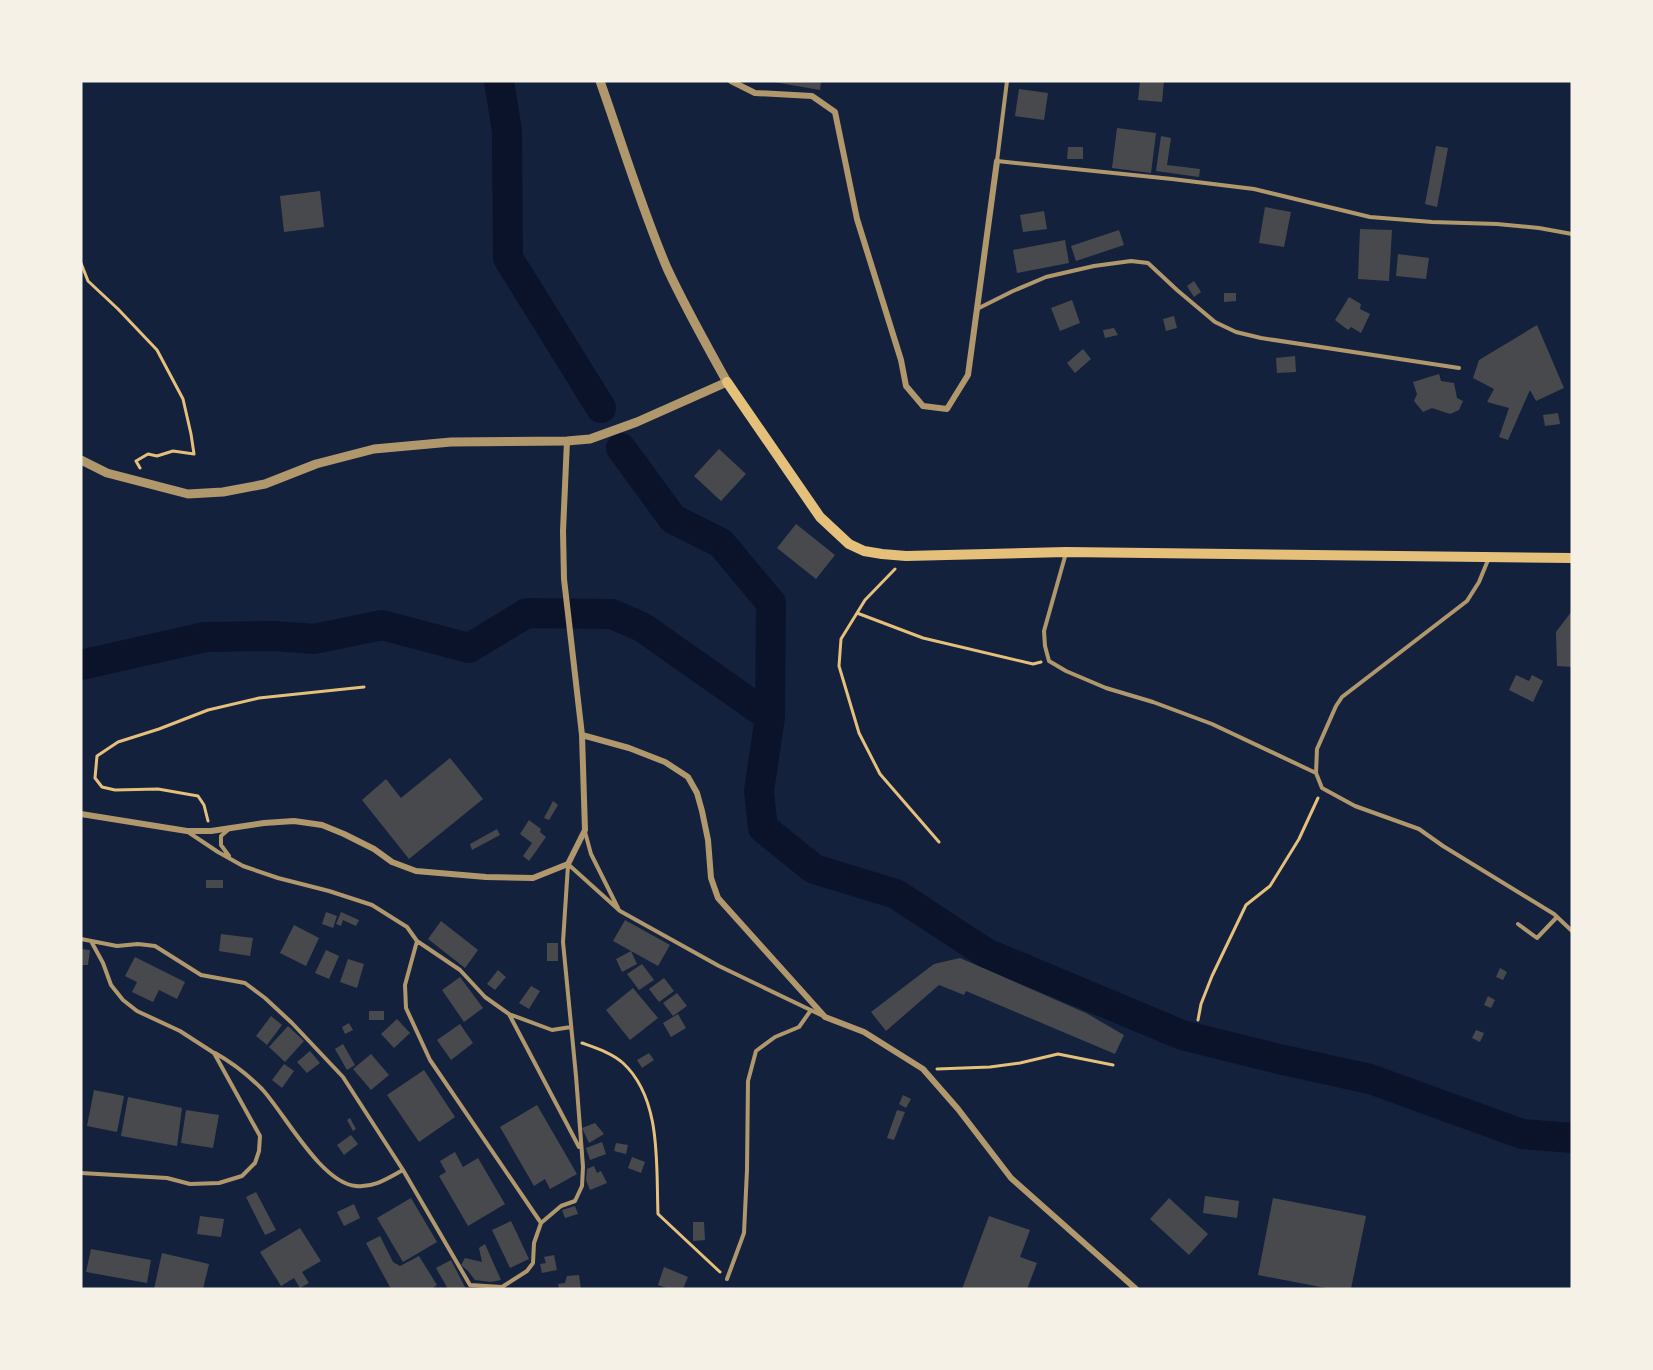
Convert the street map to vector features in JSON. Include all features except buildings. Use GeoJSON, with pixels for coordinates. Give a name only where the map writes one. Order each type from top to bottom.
{"type":"FeatureCollection","features":[{"type":"Feature","properties":{"kind":"main road"},"geometry":{"type":"LineString","coordinates":[[727,382],[820,517],[849,543],[864,551],[882,555],[1066,552],[1572,558]]}},
{"type":"Feature","properties":{"kind":"street"},"geometry":{"type":"LineString","coordinates":[[81,460],[107,473],[188,494],[223,492],[265,484],[316,464],[374,449],[451,441],[590,439],[637,422],[727,382],[687,311],[667,266],[600,81]]}},
{"type":"Feature","properties":{"kind":"street"},"geometry":{"type":"LineString","coordinates":[[731,81],[755,93],[812,96],[835,112],[857,219],[901,360],[906,386],[923,406],[947,409],[968,375],[997,161]]}},
{"type":"Feature","properties":{"kind":"street"},"geometry":{"type":"LineString","coordinates":[[81,814],[187,831],[211,831],[294,821],[322,825],[364,844],[392,862],[416,871],[486,877],[533,878],[568,864],[585,830],[582,735],[564,579],[563,531],[567,441]]}},
{"type":"Feature","properties":{"kind":"street"},"geometry":{"type":"LineString","coordinates":[[582,735],[629,748],[665,762],[688,777],[697,793],[702,811],[708,840],[711,878],[718,898],[825,1017],[864,1032],[923,1069],[958,1109],[1011,1178],[1136,1289]]}},
{"type":"Feature","properties":{"kind":"lane"},"geometry":{"type":"LineString","coordinates":[[1006,81],[997,161],[1254,189],[1370,217],[1497,224],[1572,234]]}},
{"type":"Feature","properties":{"kind":"lane"},"geometry":{"type":"LineString","coordinates":[[976,310],[1046,276],[1094,266],[1131,261],[1148,262],[1215,322],[1236,332],[1261,338],[1459,368]]}},
{"type":"Feature","properties":{"kind":"lane"},"geometry":{"type":"LineString","coordinates":[[1066,552],[1044,631],[1048,661],[1066,672],[1106,688],[1154,702],[1212,724],[1316,773]]}},
{"type":"Feature","properties":{"kind":"lane"},"geometry":{"type":"LineString","coordinates":[[1490,557],[1479,582],[1467,601],[1342,697],[1317,749],[1316,773],[1322,788],[1355,806],[1419,829],[1557,917],[1572,931]]}},
{"type":"Feature","properties":{"kind":"lane"},"geometry":{"type":"LineString","coordinates":[[229,829],[221,836],[221,844],[231,858]]}},
{"type":"Feature","properties":{"kind":"lane"},"geometry":{"type":"LineString","coordinates":[[585,830],[591,854],[620,911]]}},
{"type":"Feature","properties":{"kind":"lane"},"geometry":{"type":"LineString","coordinates":[[187,831],[243,866],[372,905],[407,927],[417,941],[460,970],[485,997],[509,1014],[552,1030],[571,1027]]}},
{"type":"Feature","properties":{"kind":"lane"},"geometry":{"type":"LineString","coordinates":[[568,864],[620,911],[719,966],[825,1017]]}},
{"type":"Feature","properties":{"kind":"lane"},"geometry":{"type":"LineString","coordinates":[[81,939],[117,946],[138,944],[155,946],[201,975],[245,983],[292,1023],[343,1077],[403,1170],[470,1285],[502,1287],[527,1271],[533,1263],[534,1243],[541,1223],[561,1206],[574,1201],[582,1186],[563,942],[568,864]]}},
{"type":"Feature","properties":{"kind":"lane"},"geometry":{"type":"LineString","coordinates":[[1518,924],[1537,938],[1557,917]]}},
{"type":"Feature","properties":{"kind":"lane"},"geometry":{"type":"LineString","coordinates":[[91,940],[111,985],[123,1000],[137,1011],[180,1031],[236,1065],[263,1090],[310,1152],[334,1176],[354,1186],[372,1186],[403,1170]]}},
{"type":"Feature","properties":{"kind":"lane"},"geometry":{"type":"LineString","coordinates":[[417,941],[405,985],[406,1008],[430,1060],[541,1223]]}},
{"type":"Feature","properties":{"kind":"lane"},"geometry":{"type":"LineString","coordinates":[[727,1279],[744,1233],[748,1082],[756,1051],[775,1036],[799,1027],[812,1010]]}},
{"type":"Feature","properties":{"kind":"lane"},"geometry":{"type":"LineString","coordinates":[[509,1014],[581,1150]]}},
{"type":"Feature","properties":{"kind":"lane"},"geometry":{"type":"LineString","coordinates":[[81,1173],[166,1178],[190,1184],[219,1183],[242,1176],[255,1162],[259,1151],[260,1136],[214,1053]]}},
{"type":"Feature","properties":{"kind":"path"},"geometry":{"type":"LineString","coordinates":[[81,263],[88,281],[157,350],[183,399],[194,454],[173,451],[156,456],[148,454],[136,461],[152,484]]}},
{"type":"Feature","properties":{"kind":"path"},"geometry":{"type":"LineString","coordinates":[[906,556],[865,600],[857,612],[841,639],[839,666],[860,733],[880,774],[939,842]]}},
{"type":"Feature","properties":{"kind":"path"},"geometry":{"type":"LineString","coordinates":[[857,612],[923,638],[1032,664],[1048,661]]}},
{"type":"Feature","properties":{"kind":"path"},"geometry":{"type":"LineString","coordinates":[[211,831],[204,805],[198,796],[158,789],[115,790],[102,787],[95,778],[97,756],[118,742],[208,710],[259,698],[364,687]]}},
{"type":"Feature","properties":{"kind":"path"},"geometry":{"type":"LineString","coordinates":[[1198,1020],[1201,1004],[1212,976],[1246,905],[1270,886],[1299,838],[1322,788]]}},
{"type":"Feature","properties":{"kind":"path"},"geometry":{"type":"LineString","coordinates":[[572,1039],[600,1049],[622,1062],[636,1077],[647,1098],[654,1133],[658,1214],[727,1279]]}},
{"type":"Feature","properties":{"kind":"path"},"geometry":{"type":"LineString","coordinates":[[923,1069],[990,1067],[1058,1054],[1113,1065]]}},
{"type":"Feature","properties":{"kind":"waterway"},"geometry":{"type":"LineString","coordinates":[[499,81],[507,131],[508,258],[601,408]]}},
{"type":"Feature","properties":{"kind":"waterway"},"geometry":{"type":"LineString","coordinates":[[621,448],[673,519],[721,543],[771,603],[770,717]]}},
{"type":"Feature","properties":{"kind":"waterway"},"geometry":{"type":"LineString","coordinates":[[81,665],[205,637],[274,636],[314,639],[382,625],[469,648],[527,613],[612,614],[642,627],[770,717],[759,791],[763,828],[814,869],[896,894],[986,953],[1182,1035],[1370,1079],[1522,1134],[1572,1138]]}}]}
